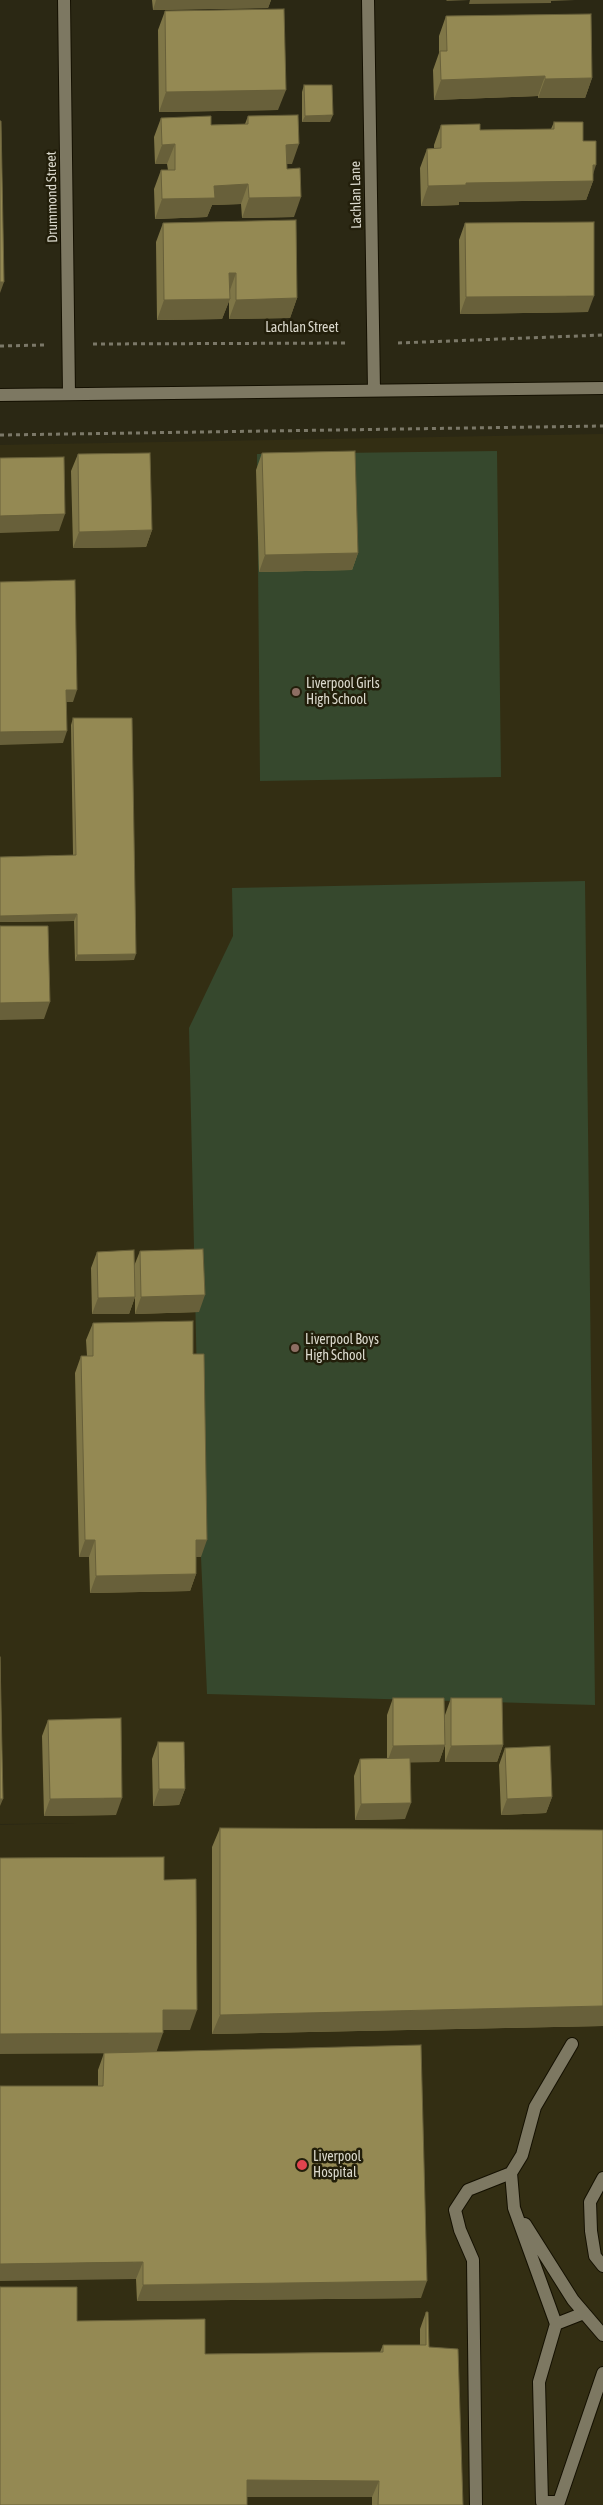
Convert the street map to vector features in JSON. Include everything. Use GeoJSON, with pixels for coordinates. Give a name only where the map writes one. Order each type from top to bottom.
{"type":"FeatureCollection","features":[{"type":"Feature","properties":{"kind":"street","name":"Drummond Street"},"geometry":{"type":"LineString","coordinates":[[64,0],[69,394]]}},
{"type":"Feature","properties":{"kind":"street","name":"Lachlan Lane"},"geometry":{"type":"LineString","coordinates":[[368,0],[374,390]]}},
{"type":"Feature","properties":{"kind":"street"},"geometry":{"type":"LineString","coordinates":[[0,394],[602,387]]}},
{"type":"Feature","properties":{"kind":"street"},"geometry":{"type":"LineString","coordinates":[[572,2044],[535,2107],[522,2154],[511,2173],[514,2208],[556,2324],[539,2382],[542,2502],[559,2502],[603,2373]]}},
{"type":"Feature","properties":{"kind":"street"},"geometry":{"type":"LineString","coordinates":[[476,2505],[473,2260],[460,2230],[455,2210],[468,2190],[511,2173]]}},
{"type":"Feature","properties":{"kind":"street"},"geometry":{"type":"LineString","coordinates":[[603,2178],[590,2202],[591,2231],[595,2256],[603,2266]]}},
{"type":"Feature","properties":{"kind":"street"},"geometry":{"type":"LineString","coordinates":[[514,2208],[573,2300],[603,2335]]}},
{"type":"Feature","properties":{"kind":"street"},"geometry":{"type":"LineString","coordinates":[[556,2324],[584,2313]]}},
{"type":"Feature","properties":{"kind":"path","name":"Lachlan Street"},"geometry":{"type":"LineString","coordinates":[[0,346],[373,343],[603,335]]}},
{"type":"Feature","properties":{"kind":"path"},"geometry":{"type":"LineString","coordinates":[[0,435],[603,426]]}},
{"type":"Feature","properties":{"kind":"shaded area"},"geometry":{"type":"Polygon","coordinates":[[[603,434],[603,2505],[0,2505],[0,1825],[78,1823],[0,1824],[0,445],[603,434]]]}},
{"type":"Feature","properties":{"kind":"green space"},"geometry":{"type":"Polygon","coordinates":[[[497,451],[501,777],[260,781],[257,454],[497,451]]]}},
{"type":"Feature","properties":{"kind":"green space"},"geometry":{"type":"Polygon","coordinates":[[[585,881],[595,1705],[207,1694],[201,1557],[189,1028],[233,936],[232,888],[585,881]]]}},
{"type":"Feature","properties":{"kind":"building"},"geometry":{"type":"Polygon","coordinates":[[[284,9],[286,90],[166,92],[165,11],[284,9]]]}},
{"type":"Feature","properties":{"kind":"building"},"geometry":{"type":"Polygon","coordinates":[[[591,14],[592,78],[545,79],[545,76],[441,80],[440,51],[447,51],[446,16],[591,14]]]}},
{"type":"Feature","properties":{"kind":"building"},"geometry":{"type":"Polygon","coordinates":[[[304,85],[332,85],[333,115],[305,116],[304,85]]]}},
{"type":"Feature","properties":{"kind":"building"},"geometry":{"type":"Polygon","coordinates":[[[298,115],[299,144],[286,145],[287,169],[300,168],[301,197],[249,198],[248,184],[214,186],[215,198],[162,199],[161,170],[175,170],[175,144],[162,145],[161,118],[211,116],[211,125],[248,124],[248,116],[298,115]]]}},
{"type":"Feature","properties":{"kind":"building"},"geometry":{"type":"Polygon","coordinates":[[[1,121],[4,282],[0,282],[1,121]]]}},
{"type":"Feature","properties":{"kind":"building"},"geometry":{"type":"Polygon","coordinates":[[[554,122],[583,122],[583,141],[596,141],[596,165],[593,165],[593,181],[466,183],[466,185],[428,186],[427,149],[441,148],[441,125],[480,124],[480,130],[554,129],[554,122]]]}},
{"type":"Feature","properties":{"kind":"building"},"geometry":{"type":"Polygon","coordinates":[[[296,220],[297,298],[236,300],[236,273],[229,273],[230,299],[164,300],[163,223],[296,220]]]}},
{"type":"Feature","properties":{"kind":"building"},"geometry":{"type":"Polygon","coordinates":[[[594,222],[594,296],[466,297],[465,223],[594,222]]]}},
{"type":"Feature","properties":{"kind":"building"},"geometry":{"type":"Polygon","coordinates":[[[355,451],[358,553],[265,555],[262,453],[355,451]]]}},
{"type":"Feature","properties":{"kind":"building"},"geometry":{"type":"Polygon","coordinates":[[[150,453],[152,530],[79,532],[78,454],[150,453]]]}},
{"type":"Feature","properties":{"kind":"building"},"geometry":{"type":"Polygon","coordinates":[[[64,457],[65,514],[0,516],[0,458],[64,457]]]}},
{"type":"Feature","properties":{"kind":"building"},"geometry":{"type":"Polygon","coordinates":[[[75,580],[77,690],[66,690],[67,731],[0,732],[0,582],[75,580]]]}},
{"type":"Feature","properties":{"kind":"building"},"geometry":{"type":"Polygon","coordinates":[[[73,718],[132,718],[136,954],[77,955],[77,914],[0,916],[0,857],[76,855],[73,718]]]}},
{"type":"Feature","properties":{"kind":"building"},"geometry":{"type":"Polygon","coordinates":[[[0,926],[48,926],[50,1002],[0,1003],[0,926]]]}},
{"type":"Feature","properties":{"kind":"building"},"geometry":{"type":"Polygon","coordinates":[[[203,1249],[205,1295],[141,1297],[140,1251],[203,1249]]]}},
{"type":"Feature","properties":{"kind":"building"},"geometry":{"type":"Polygon","coordinates":[[[134,1250],[135,1297],[98,1298],[97,1252],[134,1250]]]}},
{"type":"Feature","properties":{"kind":"building"},"geometry":{"type":"Polygon","coordinates":[[[193,1321],[193,1354],[204,1354],[207,1540],[196,1540],[196,1574],[96,1576],[95,1540],[85,1540],[81,1356],[93,1356],[93,1323],[193,1321]]]}},
{"type":"Feature","properties":{"kind":"building"},"geometry":{"type":"Polygon","coordinates":[[[0,1657],[3,1799],[0,1799],[0,1657]]]}},
{"type":"Feature","properties":{"kind":"building"},"geometry":{"type":"Polygon","coordinates":[[[393,1698],[444,1698],[445,1745],[393,1746],[393,1698]]]}},
{"type":"Feature","properties":{"kind":"building"},"geometry":{"type":"Polygon","coordinates":[[[451,1698],[502,1698],[503,1745],[451,1746],[451,1698]]]}},
{"type":"Feature","properties":{"kind":"building"},"geometry":{"type":"Polygon","coordinates":[[[121,1718],[122,1798],[50,1799],[48,1720],[121,1718]]]}},
{"type":"Feature","properties":{"kind":"building"},"geometry":{"type":"Polygon","coordinates":[[[158,1742],[184,1742],[185,1789],[159,1789],[158,1742]]]}},
{"type":"Feature","properties":{"kind":"building"},"geometry":{"type":"Polygon","coordinates":[[[550,1746],[552,1797],[507,1799],[505,1748],[550,1746]]]}},
{"type":"Feature","properties":{"kind":"building"},"geometry":{"type":"Polygon","coordinates":[[[410,1758],[411,1803],[361,1804],[360,1759],[410,1758]]]}},
{"type":"Feature","properties":{"kind":"building"},"geometry":{"type":"Polygon","coordinates":[[[220,1828],[603,1830],[603,2006],[220,2015],[220,1828]]]}},
{"type":"Feature","properties":{"kind":"building"},"geometry":{"type":"Polygon","coordinates":[[[164,1857],[164,1880],[196,1879],[197,2010],[163,2010],[163,2033],[0,2034],[0,1858],[164,1857]]]}},
{"type":"Feature","properties":{"kind":"building"},"geometry":{"type":"Polygon","coordinates":[[[421,2045],[427,2281],[143,2285],[143,2262],[0,2264],[0,2086],[103,2086],[104,2053],[421,2045]]]}},
{"type":"Feature","properties":{"kind":"building"},"geometry":{"type":"Polygon","coordinates":[[[0,2287],[77,2287],[77,2321],[205,2319],[205,2354],[383,2352],[383,2345],[426,2345],[426,2312],[428,2312],[429,2347],[458,2349],[463,2505],[378,2505],[379,2481],[247,2480],[247,2505],[0,2505],[0,2287]]]}},
{"type":"Feature","properties":{"kind":"place","name":"Liverpool Girls High School"},"geometry":{"type":"Point","coordinates":[296,692]}},
{"type":"Feature","properties":{"kind":"place","name":"Liverpool Boys High School"},"geometry":{"type":"Point","coordinates":[295,1348]}},
{"type":"Feature","properties":{"kind":"place","name":"Liverpool Hospital"},"geometry":{"type":"Point","coordinates":[302,2165]}}]}
